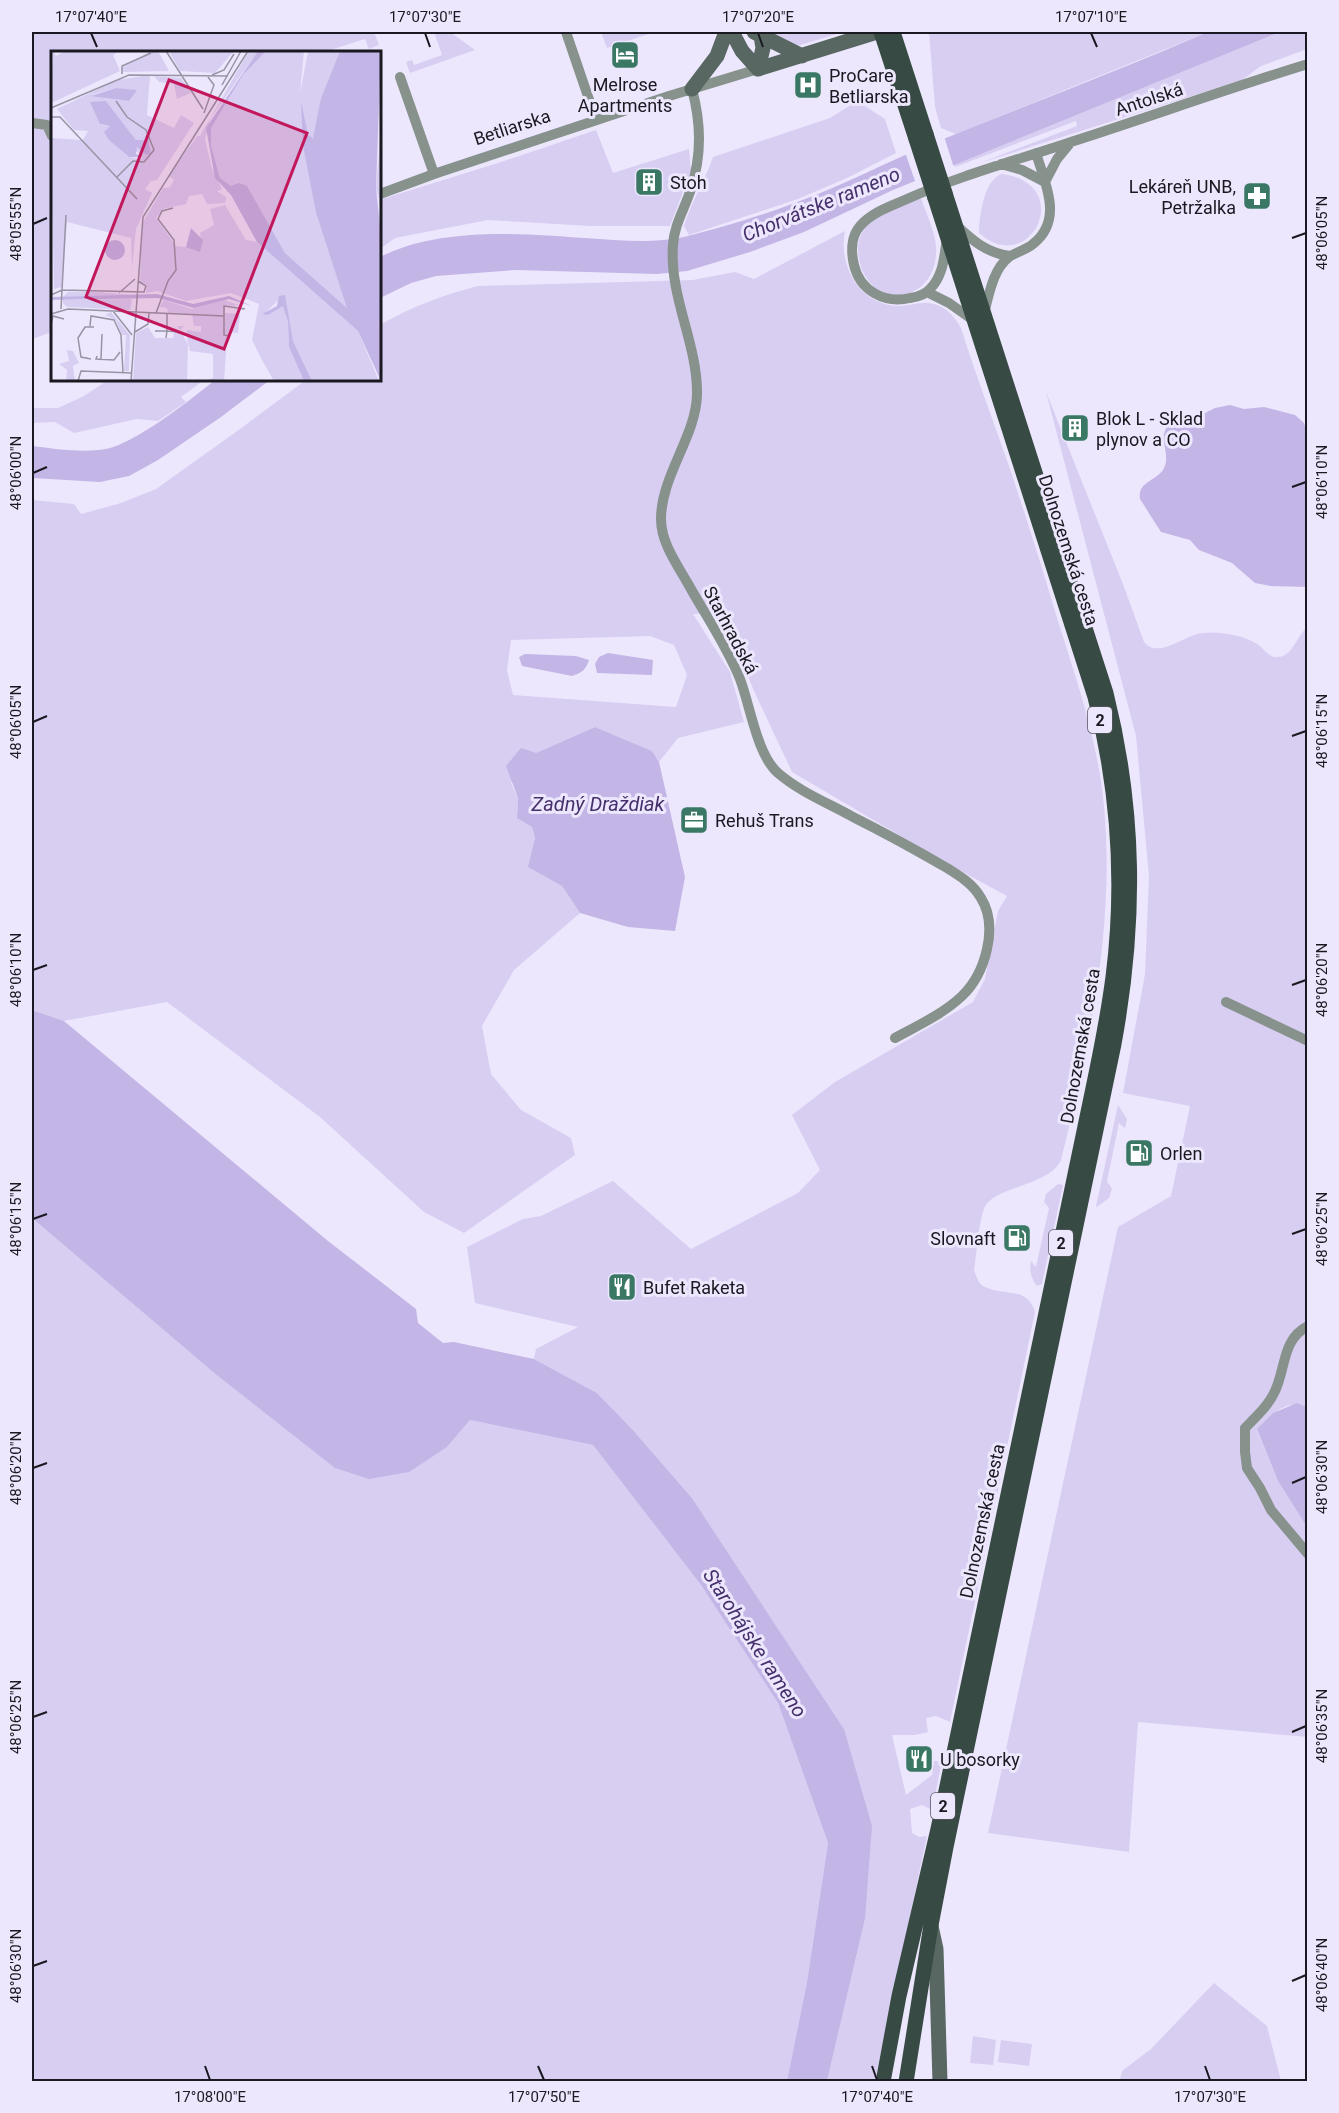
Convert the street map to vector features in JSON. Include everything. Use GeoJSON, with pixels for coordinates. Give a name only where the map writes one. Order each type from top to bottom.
{"type":"FeatureCollection","features":[{"type":"Feature","properties":{"kind":"main road","name":"Dolnozemská cesta"},"geometry":{"type":"LineString","coordinates":[[879,32],[895,56]]}},
{"type":"Feature","properties":{"kind":"main road","name":"Dolnozemská cesta"},"geometry":{"type":"LineString","coordinates":[[883,2082],[899,1996],[941,1818],[1108,1013],[1117,935],[1119,888],[1117,825],[1109,762],[1099,713],[979,317],[895,56],[892,32]]}},
{"type":"Feature","properties":{"kind":"main road","name":"Dolnozemská cesta"},"geometry":{"type":"LineString","coordinates":[[906,2082],[931,1925],[1114,1044],[1126,973],[1130,905],[1127,816],[1119,755],[1109,708],[1095,658],[979,317]]}},
{"type":"Feature","properties":{"kind":"street"},"geometry":{"type":"LineString","coordinates":[[566,32],[596,120]]}},
{"type":"Feature","properties":{"kind":"street"},"geometry":{"type":"LineString","coordinates":[[692,89],[717,56],[726,32]]}},
{"type":"Feature","properties":{"kind":"street"},"geometry":{"type":"LineString","coordinates":[[732,32],[742,51],[758,69]]}},
{"type":"Feature","properties":{"kind":"street","name":"Betliarska"},"geometry":{"type":"LineString","coordinates":[[381,194],[596,120],[879,32]]}},
{"type":"Feature","properties":{"kind":"street"},"geometry":{"type":"LineString","coordinates":[[758,34],[763,48],[758,69]]}},
{"type":"Feature","properties":{"kind":"street"},"geometry":{"type":"LineString","coordinates":[[758,34],[802,56]]}},
{"type":"Feature","properties":{"kind":"street","name":"Antolská"},"geometry":{"type":"LineString","coordinates":[[927,292],[913,298],[895,300],[880,296],[868,289],[859,277],[854,264],[852,245],[857,230],[869,217],[936,186],[1308,64]]}},
{"type":"Feature","properties":{"kind":"street"},"geometry":{"type":"LineString","coordinates":[[400,77],[434,174]]}},
{"type":"Feature","properties":{"kind":"street","name":"Starhradská"},"geometry":{"type":"LineString","coordinates":[[692,89],[699,121],[699,159],[691,189],[675,228],[673,278],[696,371],[697,398],[692,419],[664,492],[661,520],[668,549],[740,678],[760,744],[775,771],[799,788],[967,881],[981,897],[988,914],[989,938],[975,980],[953,1003],[895,1038]]}},
{"type":"Feature","properties":{"kind":"street"},"geometry":{"type":"LineString","coordinates":[[32,123],[47,125],[51,134]]}},
{"type":"Feature","properties":{"kind":"street"},"geometry":{"type":"LineString","coordinates":[[1045,182],[1057,159],[1071,142]]}},
{"type":"Feature","properties":{"kind":"street"},"geometry":{"type":"LineString","coordinates":[[1010,256],[995,254],[952,231],[938,278],[927,292],[979,317],[1002,265],[1010,256],[1032,245],[1047,227],[1050,200],[1036,153]]}},
{"type":"Feature","properties":{"kind":"street"},"geometry":{"type":"LineString","coordinates":[[1001,164],[1022,170],[1045,182]]}},
{"type":"Feature","properties":{"kind":"street"},"geometry":{"type":"LineString","coordinates":[[1226,1002],[1308,1041]]}},
{"type":"Feature","properties":{"kind":"street"},"geometry":{"type":"LineString","coordinates":[[1308,1326],[1299,1330],[1291,1339],[1275,1392],[1245,1428],[1245,1452],[1247,1468],[1271,1510],[1308,1554]]}},
{"type":"Feature","properties":{"kind":"street"},"geometry":{"type":"LineString","coordinates":[[931,1925],[936,1949],[940,2082]]}},
{"type":"Feature","properties":{"kind":"shaded area"},"geometry":{"type":"Polygon","coordinates":[[[32,32],[374,32],[379,45],[369,49],[365,39],[327,51],[51,51],[51,332],[32,339],[32,32]]]}},
{"type":"Feature","properties":{"kind":"shaded area"},"geometry":{"type":"Polygon","coordinates":[[[434,32],[450,32],[475,50],[410,73],[406,62],[412,60],[414,65],[442,55],[434,32]]]}},
{"type":"Feature","properties":{"kind":"shaded area"},"geometry":{"type":"Polygon","coordinates":[[[601,32],[654,32],[607,48],[601,32]]]}},
{"type":"Feature","properties":{"kind":"shaded area"},"geometry":{"type":"Polygon","coordinates":[[[763,32],[843,32],[794,47],[763,32]]]}},
{"type":"Feature","properties":{"kind":"shaded area"},"geometry":{"type":"Polygon","coordinates":[[[929,32],[1208,32],[956,134],[941,128],[935,107],[929,32]]]}},
{"type":"Feature","properties":{"kind":"shaded area"},"geometry":{"type":"Polygon","coordinates":[[[1280,32],[1307,32],[1307,49],[1261,66],[1242,80],[980,163],[1077,126],[1076,121],[955,167],[954,165],[1280,32]]]}},
{"type":"Feature","properties":{"kind":"shaded area"},"geometry":{"type":"Polygon","coordinates":[[[857,101],[885,119],[896,153],[847,178],[798,199],[689,235],[684,226],[713,157],[830,118],[857,101]]]}},
{"type":"Feature","properties":{"kind":"shaded area"},"geometry":{"type":"Polygon","coordinates":[[[596,130],[613,173],[689,149],[691,171],[670,226],[591,226],[488,220],[395,238],[381,248],[381,196],[382,199],[596,130]]]}},
{"type":"Feature","properties":{"kind":"shaded area"},"geometry":{"type":"Polygon","coordinates":[[[1002,174],[1025,181],[1037,194],[1041,209],[1038,224],[1028,237],[1015,245],[998,244],[979,233],[980,218],[987,191],[996,177],[1002,174]]]}},
{"type":"Feature","properties":{"kind":"shaded area"},"geometry":{"type":"Polygon","coordinates":[[[921,198],[935,240],[934,265],[927,280],[916,290],[903,294],[889,294],[876,288],[865,276],[858,255],[859,239],[870,222],[891,210],[921,198]]]}},
{"type":"Feature","properties":{"kind":"shaded area"},"geometry":{"type":"Polygon","coordinates":[[[845,231],[845,257],[848,269],[854,280],[871,298],[896,306],[924,303],[938,305],[950,313],[959,324],[1041,564],[1079,689],[1092,735],[1104,806],[1106,895],[1098,984],[1082,1072],[1061,1160],[1055,1169],[1045,1176],[998,1195],[989,1201],[980,1223],[974,1270],[978,1281],[990,1289],[1026,1298],[1035,1312],[950,1722],[936,1716],[926,1718],[928,1732],[915,1735],[892,1735],[906,1795],[932,1775],[934,1761],[942,1761],[932,1810],[922,1805],[910,1809],[912,1833],[919,1837],[927,1836],[875,2081],[827,2081],[865,1919],[844,1729],[692,1498],[632,1429],[597,1393],[534,1359],[536,1349],[578,1327],[475,1303],[467,1247],[523,1219],[541,1216],[613,1181],[691,1249],[798,1193],[820,1170],[792,1115],[835,1082],[973,1002],[985,979],[998,911],[1007,896],[792,772],[736,647],[716,613],[693,614],[730,672],[744,722],[678,738],[659,762],[652,751],[595,727],[536,753],[511,783],[518,798],[517,817],[532,827],[535,838],[529,867],[562,886],[580,913],[514,970],[482,1026],[491,1074],[521,1110],[571,1138],[575,1155],[464,1233],[424,1212],[320,1117],[167,1002],[64,1021],[32,1010],[32,500],[74,504],[81,514],[121,503],[156,489],[305,381],[381,381],[381,324],[415,307],[452,293],[478,286],[693,280],[735,272],[754,279],[845,231]],[[650,636],[511,640],[507,670],[513,695],[676,707],[687,675],[674,645],[650,636]]]}},
{"type":"Feature","properties":{"kind":"shaded area"},"geometry":{"type":"Polygon","coordinates":[[[106,381],[203,381],[181,397],[186,402],[158,421],[137,419],[74,433],[55,422],[32,423],[32,408],[58,408],[84,396],[106,381]]]}},
{"type":"Feature","properties":{"kind":"shaded area"},"geometry":{"type":"Polygon","coordinates":[[[1046,392],[1144,642],[1150,647],[1157,648],[1172,645],[1196,634],[1223,633],[1245,638],[1259,645],[1272,656],[1281,657],[1290,651],[1307,628],[1307,1407],[1292,1405],[1279,1410],[1257,1430],[1278,1481],[1307,1527],[1308,1737],[1138,1722],[1129,1852],[988,1833],[1118,1227],[1171,1196],[1190,1106],[1123,1093],[1145,974],[1149,876],[1136,736],[1046,392]]]}},
{"type":"Feature","properties":{"kind":"shaded area"},"geometry":{"type":"Polygon","coordinates":[[[1118,1105],[1127,1119],[1125,1128],[1119,1123],[1107,1181],[1112,1189],[1109,1198],[1097,1207],[1096,1206],[1118,1105]]]}},
{"type":"Feature","properties":{"kind":"shaded area"},"geometry":{"type":"Polygon","coordinates":[[[1058,1184],[1063,1185],[1042,1284],[1037,1286],[1031,1274],[1031,1261],[1036,1267],[1049,1208],[1044,1202],[1046,1194],[1058,1184]]]}},
{"type":"Feature","properties":{"kind":"shaded area"},"geometry":{"type":"Polygon","coordinates":[[[32,1218],[213,1372],[447,1447],[470,1420],[593,1445],[701,1585],[778,1703],[828,1843],[807,1982],[787,2081],[32,2081],[32,1218]]]}},
{"type":"Feature","properties":{"kind":"shaded area"},"geometry":{"type":"Polygon","coordinates":[[[1214,1983],[1267,2026],[1281,2081],[1123,2082],[1120,2079],[1122,2071],[1151,2049],[1214,1983]]]}},
{"type":"Feature","properties":{"kind":"shaded area"},"geometry":{"type":"Polygon","coordinates":[[[973,2036],[996,2040],[993,2065],[970,2063],[973,2036]]]}},
{"type":"Feature","properties":{"kind":"shaded area"},"geometry":{"type":"Polygon","coordinates":[[[1001,2040],[1032,2044],[1029,2066],[998,2062],[1001,2040]]]}},
{"type":"Feature","properties":{"kind":"water","name":"Chorvátske rameno"},"geometry":{"type":"Polygon","coordinates":[[[1208,32],[1280,32],[893,190],[804,232],[750,252],[687,271],[657,274],[516,270],[436,276],[411,283],[381,298],[381,257],[403,247],[453,236],[480,234],[647,241],[701,233],[818,194],[926,146],[1208,32]]]}},
{"type":"Feature","properties":{"kind":"water"},"geometry":{"type":"Polygon","coordinates":[[[214,381],[269,381],[158,460],[129,476],[100,482],[32,478],[32,446],[88,451],[106,449],[147,430],[214,381]]]}},
{"type":"Feature","properties":{"kind":"water"},"geometry":{"type":"Polygon","coordinates":[[[1230,405],[1244,409],[1264,407],[1295,415],[1304,423],[1307,432],[1307,587],[1255,583],[1232,563],[1199,550],[1190,540],[1161,532],[1140,499],[1142,488],[1161,472],[1166,463],[1164,436],[1167,427],[1195,418],[1215,408],[1230,405]]]}},
{"type":"Feature","properties":{"kind":"water"},"geometry":{"type":"Polygon","coordinates":[[[608,653],[653,660],[652,675],[597,673],[595,664],[599,657],[608,653]]]}},
{"type":"Feature","properties":{"kind":"water"},"geometry":{"type":"Polygon","coordinates":[[[525,654],[576,656],[589,660],[583,671],[572,676],[522,666],[519,657],[525,654]]]}},
{"type":"Feature","properties":{"kind":"water","name":"Zadný Draždiak"},"geometry":{"type":"Polygon","coordinates":[[[595,727],[652,751],[659,762],[685,877],[675,931],[628,927],[580,913],[562,886],[528,867],[535,838],[532,827],[517,818],[518,798],[506,766],[521,748],[536,753],[595,727]]]}},
{"type":"Feature","properties":{"kind":"water","name":"Starohájske rameno"},"geometry":{"type":"Polygon","coordinates":[[[32,1010],[64,1021],[328,1241],[416,1309],[418,1323],[443,1343],[454,1342],[534,1359],[597,1393],[632,1429],[692,1498],[844,1729],[872,1826],[865,1919],[827,2081],[787,2081],[807,1982],[828,1843],[778,1703],[701,1585],[593,1445],[470,1420],[447,1447],[409,1472],[369,1479],[335,1468],[213,1372],[32,1218],[32,1010]]]}},
{"type":"Feature","properties":{"kind":"water"},"geometry":{"type":"Polygon","coordinates":[[[1297,1403],[1307,1407],[1307,1527],[1278,1481],[1257,1429],[1273,1413],[1297,1403]]]}},
{"type":"Feature","properties":{"kind":"pier"},"geometry":{"type":"Polygon","coordinates":[[[944,136],[954,168],[916,184],[905,152],[944,136]]]}},
{"type":"Feature","properties":{"kind":"place","name":"Melrose Apartments"},"geometry":{"type":"Point","coordinates":[625,55]}},
{"type":"Feature","properties":{"kind":"place","name":"ProCare Betliarska"},"geometry":{"type":"Point","coordinates":[808,85]}},
{"type":"Feature","properties":{"kind":"place","name":"Stoh"},"geometry":{"type":"Point","coordinates":[649,182]}},
{"type":"Feature","properties":{"kind":"place","name":"Lekáreň UNB, Petržalka"},"geometry":{"type":"Point","coordinates":[1257,196]}},
{"type":"Feature","properties":{"kind":"place","name":"Blok L - Sklad plynov a CO"},"geometry":{"type":"Point","coordinates":[1075,428]}},
{"type":"Feature","properties":{"kind":"place","name":"Rehuš Trans"},"geometry":{"type":"Point","coordinates":[694,820]}},
{"type":"Feature","properties":{"kind":"place","name":"Orlen"},"geometry":{"type":"Point","coordinates":[1139,1153]}},
{"type":"Feature","properties":{"kind":"place","name":"Slovnaft"},"geometry":{"type":"Point","coordinates":[1017,1238]}},
{"type":"Feature","properties":{"kind":"place","name":"Bufet Raketa"},"geometry":{"type":"Point","coordinates":[622,1287]}},
{"type":"Feature","properties":{"kind":"place","name":"U bosorky"},"geometry":{"type":"Point","coordinates":[919,1759]}}]}
